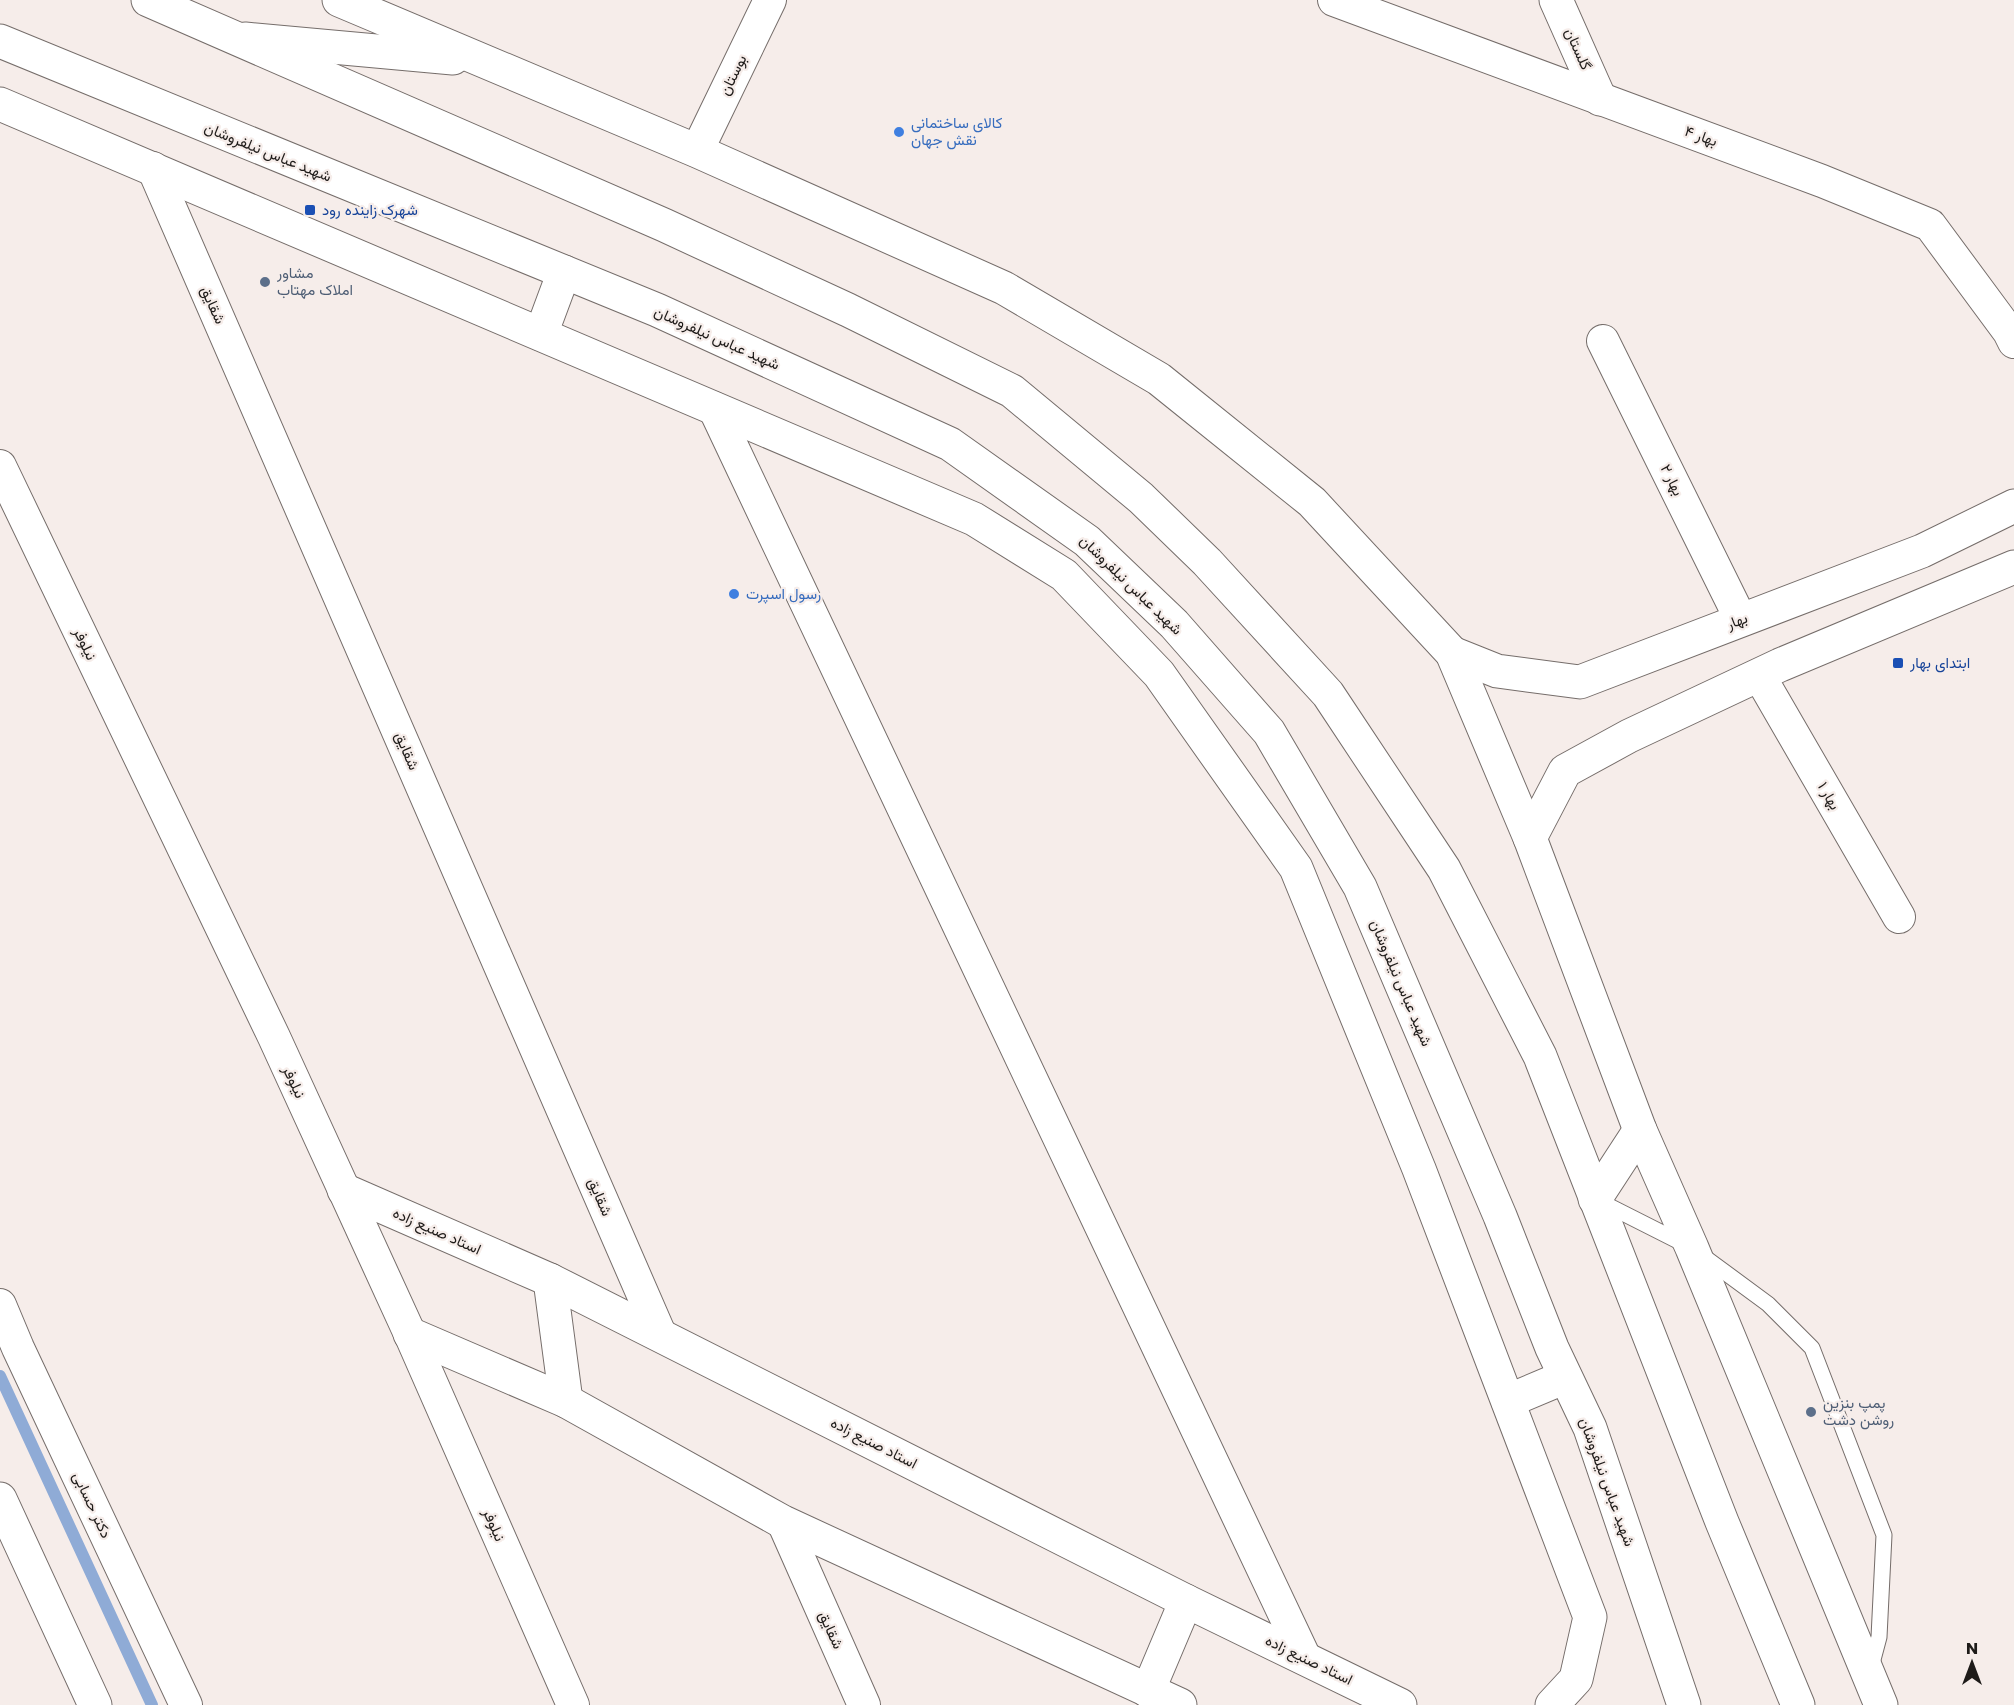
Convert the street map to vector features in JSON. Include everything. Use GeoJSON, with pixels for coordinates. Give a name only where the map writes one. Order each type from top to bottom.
{"type":"FeatureCollection","features":[{"type":"Feature","properties":{"kind":"street"},"geometry":{"type":"LineString","coordinates":[[148,0],[664,225],[848,310],[1012,391],[1142,498],[1207,562],[1328,694],[1444,869],[1540,1056],[1722,1522],[1798,1705]]}},
{"type":"Feature","properties":{"kind":"street"},"geometry":{"type":"LineString","coordinates":[[339,0],[697,151],[1004,288],[1159,379],[1312,502],[1452,654],[1530,838],[1640,1130],[1692,1248],[1875,1690]]}},
{"type":"Feature","properties":{"kind":"street","name":"بوستان"},"geometry":{"type":"LineString","coordinates":[[697,151],[770,0]]}},
{"type":"Feature","properties":{"kind":"street","name":"بهار ۴"},"geometry":{"type":"LineString","coordinates":[[1334,0],[1822,181],[1930,225],[2014,342]]}},
{"type":"Feature","properties":{"kind":"street","name":"گلستان"},"geometry":{"type":"LineString","coordinates":[[1556,0],[1600,99]]}},
{"type":"Feature","properties":{"kind":"street"},"geometry":{"type":"LineString","coordinates":[[240,39],[485,61]]}},
{"type":"Feature","properties":{"kind":"street","name":"شهید عباس نیلفروشان"},"geometry":{"type":"LineString","coordinates":[[0,40],[657,310],[950,444],[1087,541],[1174,624],[1269,732],[1360,887],[1500,1216],[1552,1348],[1590,1428],[1684,1705]]}},
{"type":"Feature","properties":{"kind":"street"},"geometry":{"type":"LineString","coordinates":[[0,104],[974,519],[1064,575],[1159,674],[1296,868],[1419,1169],[1590,1617],[1576,1679],[1552,1705]]}},
{"type":"Feature","properties":{"kind":"street","name":"شقایق"},"geometry":{"type":"LineString","coordinates":[[153,168],[660,1334]]}},
{"type":"Feature","properties":{"kind":"street"},"geometry":{"type":"LineString","coordinates":[[541,334],[564,272]]}},
{"type":"Feature","properties":{"kind":"street","name":"بهار ۲"},"geometry":{"type":"LineString","coordinates":[[1603,341],[1741,620]]}},
{"type":"Feature","properties":{"kind":"street"},"geometry":{"type":"LineString","coordinates":[[714,408],[1305,1658]]}},
{"type":"Feature","properties":{"kind":"street","name":"نیلوفر"},"geometry":{"type":"LineString","coordinates":[[0,466],[274,1037],[410,1334],[573,1705]]}},
{"type":"Feature","properties":{"kind":"street","name":"بهار"},"geometry":{"type":"LineString","coordinates":[[1452,654],[1497,671],[1580,681],[1922,551],[2014,506]]}},
{"type":"Feature","properties":{"kind":"street"},"geometry":{"type":"LineString","coordinates":[[1530,838],[1565,771],[1629,736],[1759,675],[2014,567]]}},
{"type":"Feature","properties":{"kind":"street","name":"بهار ۱"},"geometry":{"type":"LineString","coordinates":[[1759,675],[1899,917]]}},
{"type":"Feature","properties":{"kind":"street"},"geometry":{"type":"LineString","coordinates":[[1595,1199],[1640,1130]]}},
{"type":"Feature","properties":{"kind":"street","name":"استاد صنیع زاده"},"geometry":{"type":"LineString","coordinates":[[344,1190],[550,1280],[1186,1601],[1400,1705]]}},
{"type":"Feature","properties":{"kind":"street"},"geometry":{"type":"LineString","coordinates":[[550,1280],[566,1401]]}},
{"type":"Feature","properties":{"kind":"street","name":"دکتر حسابی"},"geometry":{"type":"LineString","coordinates":[[0,1305],[23,1359],[186,1705]]}},
{"type":"Feature","properties":{"kind":"street"},"geometry":{"type":"LineString","coordinates":[[410,1334],[566,1401],[783,1522],[1180,1705]]}},
{"type":"Feature","properties":{"kind":"street"},"geometry":{"type":"LineString","coordinates":[[1508,1401],[1566,1377]]}},
{"type":"Feature","properties":{"kind":"street"},"geometry":{"type":"LineString","coordinates":[[0,1499],[95,1705]]}},
{"type":"Feature","properties":{"kind":"street","name":"شقایق"},"geometry":{"type":"LineString","coordinates":[[783,1522],[864,1705]]}},
{"type":"Feature","properties":{"kind":"street"},"geometry":{"type":"LineString","coordinates":[[1148,1691],[1186,1601]]}},
{"type":"Feature","properties":{"kind":"lane"},"geometry":{"type":"LineString","coordinates":[[1595,1199],[1692,1248],[1768,1304],[1812,1348],[1884,1536],[1875,1690]]}},
{"type":"Feature","properties":{"kind":"waterway"},"geometry":{"type":"LineString","coordinates":[[0,1376],[152,1705]]}},
{"type":"Feature","properties":{"kind":"place","name":"کالای ساختمانی نقش جهان"},"geometry":{"type":"Point","coordinates":[899,132]}},
{"type":"Feature","properties":{"kind":"place","name":"شهرک زاینده رود"},"geometry":{"type":"Point","coordinates":[310,210]}},
{"type":"Feature","properties":{"kind":"place","name":"مشاور املاک مهتاب"},"geometry":{"type":"Point","coordinates":[265,282]}},
{"type":"Feature","properties":{"kind":"place","name":"رسول اسپرت"},"geometry":{"type":"Point","coordinates":[734,594]}},
{"type":"Feature","properties":{"kind":"place","name":"ابتدای بهار"},"geometry":{"type":"Point","coordinates":[1898,663]}},
{"type":"Feature","properties":{"kind":"place","name":"پمپ بنزین روشن دشت"},"geometry":{"type":"Point","coordinates":[1811,1412]}}]}
